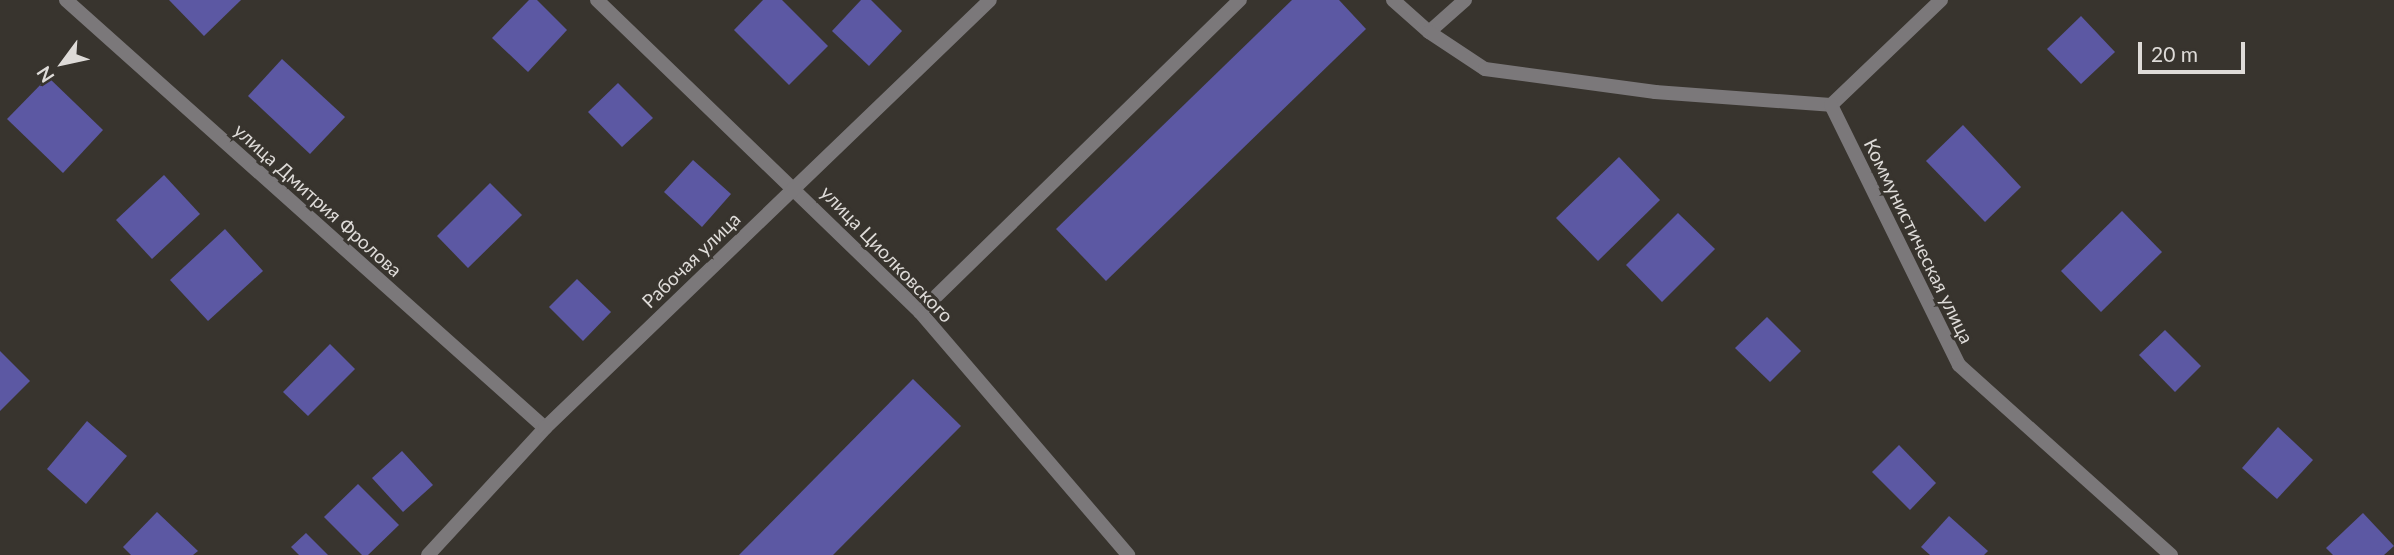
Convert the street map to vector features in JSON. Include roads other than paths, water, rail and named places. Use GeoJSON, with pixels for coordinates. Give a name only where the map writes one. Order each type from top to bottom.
{"type":"FeatureCollection","features":[{"type":"Feature","properties":{"kind":"street","name":"улица Дмитрия Фролова"},"geometry":{"type":"LineString","coordinates":[[66,0],[545,428]]}},
{"type":"Feature","properties":{"kind":"street","name":"улица Циолковского"},"geometry":{"type":"LineString","coordinates":[[597,0],[794,187],[920,312],[1128,555]]}},
{"type":"Feature","properties":{"kind":"street","name":"Рабочая улица"},"geometry":{"type":"LineString","coordinates":[[428,555],[545,428],[990,0]]}},
{"type":"Feature","properties":{"kind":"street"},"geometry":{"type":"LineString","coordinates":[[920,312],[1240,0]]}},
{"type":"Feature","properties":{"kind":"street"},"geometry":{"type":"LineString","coordinates":[[1393,0],[1429,32],[1485,69],[1655,92],[1831,105],[1941,0]]}},
{"type":"Feature","properties":{"kind":"street"},"geometry":{"type":"LineString","coordinates":[[1429,32],[1465,0]]}},
{"type":"Feature","properties":{"kind":"street","name":"Коммунистическая улица"},"geometry":{"type":"LineString","coordinates":[[1831,105],[1959,365],[2171,555]]}}]}
